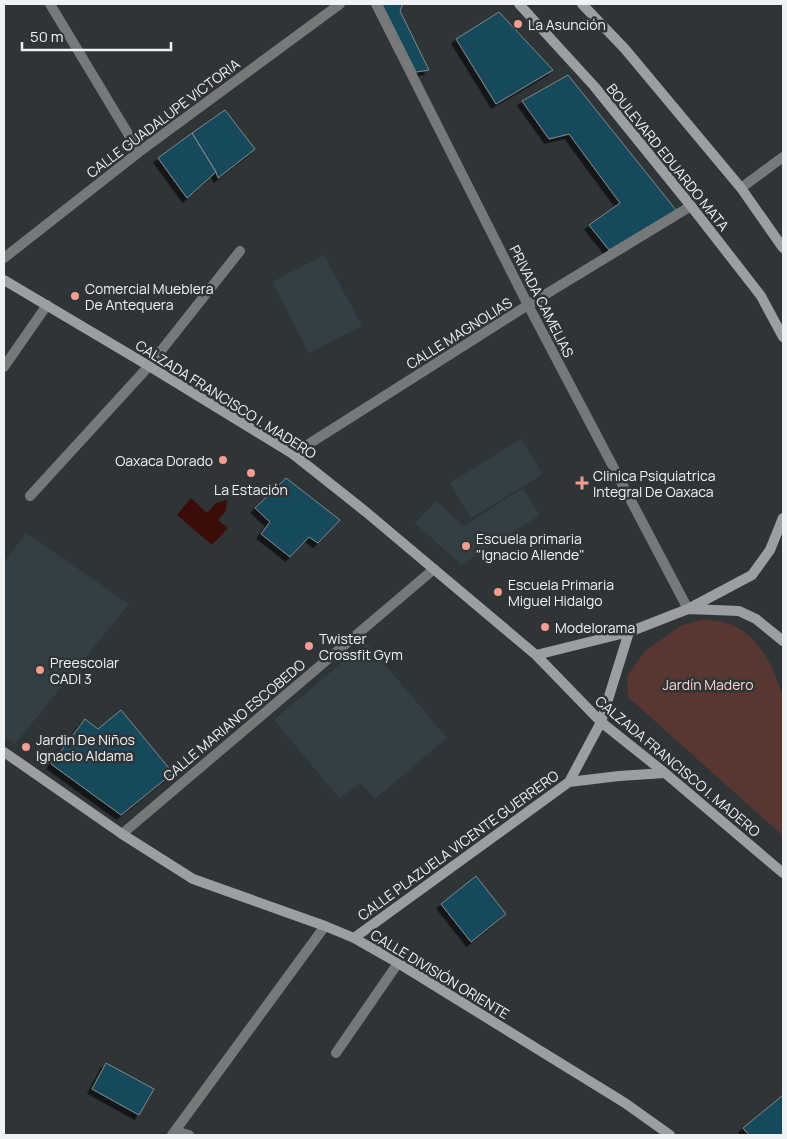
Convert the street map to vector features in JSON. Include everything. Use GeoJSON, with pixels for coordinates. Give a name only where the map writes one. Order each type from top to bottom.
{"type":"FeatureCollection","features":[{"type":"Feature","properties":{"kind":"main road","name":"BOULEVARD EDUARDO MATA"},"geometry":{"type":"LineString","coordinates":[[519,4],[594,86],[691,206],[761,296],[783,337]]}},
{"type":"Feature","properties":{"kind":"main road"},"geometry":{"type":"LineString","coordinates":[[582,4],[625,49],[742,188],[783,248]]}},
{"type":"Feature","properties":{"kind":"main road","name":"CALZADA FRANCISCO I. MADERO"},"geometry":{"type":"LineString","coordinates":[[4,280],[293,454],[366,512],[536,655],[601,722],[665,773],[783,874]]}},
{"type":"Feature","properties":{"kind":"main road"},"geometry":{"type":"LineString","coordinates":[[536,655],[629,632],[688,609],[752,574],[770,550],[783,518]]}},
{"type":"Feature","properties":{"kind":"main road"},"geometry":{"type":"LineString","coordinates":[[688,609],[739,611],[756,619],[783,642]]}},
{"type":"Feature","properties":{"kind":"main road","name":"CALLE PLAZUELA VICENTE GUERRERO"},"geometry":{"type":"LineString","coordinates":[[354,938],[569,782],[601,722],[629,632]]}},
{"type":"Feature","properties":{"kind":"main road","name":"CALLE DIVISIÓN ORIENTE"},"geometry":{"type":"LineString","coordinates":[[4,752],[122,834],[193,879],[354,938],[398,963],[625,1103],[670,1135]]}},
{"type":"Feature","properties":{"kind":"main road"},"geometry":{"type":"LineString","coordinates":[[569,782],[665,773]]}},
{"type":"Feature","properties":{"kind":"street"},"geometry":{"type":"LineString","coordinates":[[50,4],[139,152]]}},
{"type":"Feature","properties":{"kind":"street","name":"CALLE GUADALUPE VICTORIA"},"geometry":{"type":"LineString","coordinates":[[4,258],[139,152],[340,4]]}},
{"type":"Feature","properties":{"kind":"street","name":"PRIVADA CAMELIAS"},"geometry":{"type":"LineString","coordinates":[[376,4],[528,305],[688,609]]}},
{"type":"Feature","properties":{"kind":"street"},"geometry":{"type":"LineString","coordinates":[[742,188],[783,157]]}},
{"type":"Feature","properties":{"kind":"street","name":"CALLE MAGNOLIAS"},"geometry":{"type":"LineString","coordinates":[[293,454],[528,305],[691,206]]}},
{"type":"Feature","properties":{"kind":"street"},"geometry":{"type":"LineString","coordinates":[[30,496],[149,366],[240,251]]}},
{"type":"Feature","properties":{"kind":"street"},"geometry":{"type":"LineString","coordinates":[[4,367],[47,305]]}},
{"type":"Feature","properties":{"kind":"street","name":"CALLE MARIANO ESCOBEDO"},"geometry":{"type":"LineString","coordinates":[[122,834],[434,569]]}},
{"type":"Feature","properties":{"kind":"street"},"geometry":{"type":"LineString","coordinates":[[189,1135],[174,1133],[325,926]]}},
{"type":"Feature","properties":{"kind":"street"},"geometry":{"type":"LineString","coordinates":[[336,1053],[398,963]]}},
{"type":"Feature","properties":{"kind":"shaded area"},"geometry":{"type":"Polygon","coordinates":[[[324,255],[362,326],[309,353],[272,282],[324,255]]]}},
{"type":"Feature","properties":{"kind":"shaded area"},"geometry":{"type":"Polygon","coordinates":[[[521,439],[543,474],[471,518],[450,483],[521,439]]]}},
{"type":"Feature","properties":{"kind":"shaded area","name":"Escuela primaria \"Ignacio Allende\""},"geometry":{"type":"Polygon","coordinates":[[[523,488],[540,515],[461,565],[415,523],[436,501],[464,526],[523,488]]]}},
{"type":"Feature","properties":{"kind":"shaded area"},"geometry":{"type":"Polygon","coordinates":[[[191,498],[207,513],[216,503],[227,500],[226,511],[218,520],[228,528],[212,545],[177,515],[191,498]]]}},
{"type":"Feature","properties":{"kind":"shaded area","name":"Preescolar CADI 3"},"geometry":{"type":"Polygon","coordinates":[[[26,533],[129,604],[15,744],[4,736],[4,562],[26,533]]]}},
{"type":"Feature","properties":{"kind":"shaded area"},"geometry":{"type":"Polygon","coordinates":[[[366,642],[447,738],[375,799],[360,783],[340,799],[274,720],[366,642]]]}},
{"type":"Feature","properties":{"kind":"green space","name":"Jardín Madero"},"geometry":{"type":"Polygon","coordinates":[[[707,619],[730,624],[741,630],[758,645],[770,664],[783,697],[783,836],[628,697],[627,676],[645,651],[682,625],[707,619]]]}},
{"type":"Feature","properties":{"kind":"building"},"geometry":{"type":"Polygon","coordinates":[[[382,4],[403,4],[400,11],[429,70],[416,72],[382,4]]]}},
{"type":"Feature","properties":{"kind":"building"},"geometry":{"type":"Polygon","coordinates":[[[499,12],[553,70],[496,104],[456,39],[499,12]]]}},
{"type":"Feature","properties":{"kind":"building"},"geometry":{"type":"Polygon","coordinates":[[[568,75],[676,210],[609,250],[589,225],[620,203],[569,134],[549,139],[522,101],[568,75]]]}},
{"type":"Feature","properties":{"kind":"building"},"geometry":{"type":"Polygon","coordinates":[[[225,110],[255,149],[218,178],[192,133],[225,110]]]}},
{"type":"Feature","properties":{"kind":"building"},"geometry":{"type":"Polygon","coordinates":[[[192,133],[216,172],[187,198],[158,158],[192,133]]]}},
{"type":"Feature","properties":{"kind":"building"},"geometry":{"type":"Polygon","coordinates":[[[286,478],[340,520],[318,543],[309,537],[290,557],[261,534],[270,522],[255,508],[286,478]]]}},
{"type":"Feature","properties":{"kind":"building"},"geometry":{"type":"Polygon","coordinates":[[[121,710],[173,773],[121,815],[51,764],[85,719],[98,729],[121,710]]]}},
{"type":"Feature","properties":{"kind":"building"},"geometry":{"type":"Polygon","coordinates":[[[476,876],[506,914],[471,942],[441,904],[476,876]]]}},
{"type":"Feature","properties":{"kind":"building"},"geometry":{"type":"Polygon","coordinates":[[[106,1063],[154,1089],[139,1115],[92,1089],[106,1063]]]}},
{"type":"Feature","properties":{"kind":"building"},"geometry":{"type":"Polygon","coordinates":[[[782,1096],[783,1135],[749,1135],[743,1128],[782,1096]]]}},
{"type":"Feature","properties":{"kind":"place","name":"La Asunción"},"geometry":{"type":"Point","coordinates":[518,24]}},
{"type":"Feature","properties":{"kind":"place","name":"Comercial Mueblera De Antequera"},"geometry":{"type":"Point","coordinates":[75,296]}},
{"type":"Feature","properties":{"kind":"place","name":"Oaxaca Dorado"},"geometry":{"type":"Point","coordinates":[223,460]}},
{"type":"Feature","properties":{"kind":"place","name":"La Estación"},"geometry":{"type":"Point","coordinates":[251,473]}},
{"type":"Feature","properties":{"kind":"place","name":"Clinica Psiquiatrica Integral De Oaxaca"},"geometry":{"type":"Point","coordinates":[582,483]}},
{"type":"Feature","properties":{"kind":"place","name":"Escuela primaria \"Ignacio Allende\""},"geometry":{"type":"Point","coordinates":[466,546]}},
{"type":"Feature","properties":{"kind":"place","name":"Escuela Primaria Miguel Hidalgo"},"geometry":{"type":"Point","coordinates":[498,592]}},
{"type":"Feature","properties":{"kind":"place","name":"Modelorama"},"geometry":{"type":"Point","coordinates":[545,627]}},
{"type":"Feature","properties":{"kind":"place","name":"Twister Crossfit Gym"},"geometry":{"type":"Point","coordinates":[309,646]}},
{"type":"Feature","properties":{"kind":"place","name":"Preescolar CADI 3"},"geometry":{"type":"Point","coordinates":[40,670]}},
{"type":"Feature","properties":{"kind":"place","name":"Jardin De Niños Ignacio Aldama"},"geometry":{"type":"Point","coordinates":[26,747]}}]}
